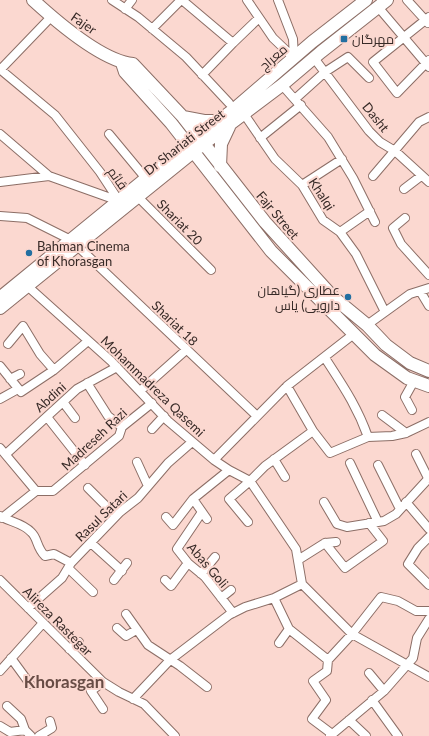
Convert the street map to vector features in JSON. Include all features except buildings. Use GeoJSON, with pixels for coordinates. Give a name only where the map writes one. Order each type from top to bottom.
{"type":"FeatureCollection","features":[{"type":"Feature","properties":{"kind":"main road","name":"Fajer"},"geometry":{"type":"LineString","coordinates":[[33,0],[51,17],[84,41],[122,63]]}},
{"type":"Feature","properties":{"kind":"main road","name":"معراج"},"geometry":{"type":"LineString","coordinates":[[201,140],[216,121],[232,110],[363,1]]}},
{"type":"Feature","properties":{"kind":"main road","name":"Dr Shariati Street"},"geometry":{"type":"LineString","coordinates":[[0,308],[25,283],[149,182],[191,154],[201,140],[229,126],[383,4]]}},
{"type":"Feature","properties":{"kind":"main road","name":"Fajr Street"},"geometry":{"type":"LineString","coordinates":[[122,63],[133,64],[184,117],[220,166],[265,222],[332,297],[367,325],[392,350],[410,363],[429,371]]}},
{"type":"Feature","properties":{"kind":"main road"},"geometry":{"type":"LineString","coordinates":[[122,63],[126,72],[172,123],[191,154],[271,251],[355,333],[375,355],[414,381],[429,386]]}},
{"type":"Feature","properties":{"kind":"main road"},"geometry":{"type":"LineString","coordinates":[[184,117],[216,121]]}},
{"type":"Feature","properties":{"kind":"main road"},"geometry":{"type":"LineString","coordinates":[[220,166],[221,144],[229,126]]}},
{"type":"Feature","properties":{"kind":"main road","name":"Dr Shariati Street"},"geometry":{"type":"LineString","coordinates":[[0,298],[25,283]]}},
{"type":"Feature","properties":{"kind":"main road"},"geometry":{"type":"LineString","coordinates":[[355,333],[367,325]]}},
{"type":"Feature","properties":{"kind":"street"},"geometry":{"type":"LineString","coordinates":[[112,0],[152,29],[186,57],[229,102]]}},
{"type":"Feature","properties":{"kind":"street"},"geometry":{"type":"LineString","coordinates":[[125,9],[132,0]]}},
{"type":"Feature","properties":{"kind":"street"},"geometry":{"type":"LineString","coordinates":[[152,29],[182,0],[233,43]]}},
{"type":"Feature","properties":{"kind":"street"},"geometry":{"type":"LineString","coordinates":[[247,0],[273,38],[294,58]]}},
{"type":"Feature","properties":{"kind":"street"},"geometry":{"type":"LineString","coordinates":[[278,0],[294,39],[294,58]]}},
{"type":"Feature","properties":{"kind":"street"},"geometry":{"type":"LineString","coordinates":[[383,4],[404,37],[428,63],[397,93],[373,62],[404,37],[428,20],[407,0]]}},
{"type":"Feature","properties":{"kind":"street"},"geometry":{"type":"LineString","coordinates":[[0,70],[51,17]]}},
{"type":"Feature","properties":{"kind":"street"},"geometry":{"type":"LineString","coordinates":[[202,75],[259,18]]}},
{"type":"Feature","properties":{"kind":"street"},"geometry":{"type":"LineString","coordinates":[[260,138],[298,102],[325,72],[348,57],[369,78]]}},
{"type":"Feature","properties":{"kind":"street","name":"Dasht"},"geometry":{"type":"LineString","coordinates":[[314,58],[380,142],[395,151],[429,182]]}},
{"type":"Feature","properties":{"kind":"street","name":"قائم"},"geometry":{"type":"LineString","coordinates":[[0,70],[55,114],[100,172],[122,204]]}},
{"type":"Feature","properties":{"kind":"street"},"geometry":{"type":"LineString","coordinates":[[282,85],[328,137],[342,159],[375,222]]}},
{"type":"Feature","properties":{"kind":"street","name":"Khalqi"},"geometry":{"type":"LineString","coordinates":[[244,114],[275,159],[302,185],[323,220],[340,232],[356,254],[385,312]]}},
{"type":"Feature","properties":{"kind":"street"},"geometry":{"type":"LineString","coordinates":[[373,176],[419,122],[429,117]]}},
{"type":"Feature","properties":{"kind":"street","name":"قائم"},"geometry":{"type":"LineString","coordinates":[[0,134],[49,176],[122,204]]}},
{"type":"Feature","properties":{"kind":"street"},"geometry":{"type":"LineString","coordinates":[[109,134],[149,182]]}},
{"type":"Feature","properties":{"kind":"street"},"geometry":{"type":"LineString","coordinates":[[302,185],[342,159]]}},
{"type":"Feature","properties":{"kind":"street"},"geometry":{"type":"LineString","coordinates":[[0,182],[49,176]]}},
{"type":"Feature","properties":{"kind":"street"},"geometry":{"type":"LineString","coordinates":[[404,189],[421,176]]}},
{"type":"Feature","properties":{"kind":"street","name":"Shariat 20"},"geometry":{"type":"LineString","coordinates":[[135,194],[211,270]]}},
{"type":"Feature","properties":{"kind":"street"},"geometry":{"type":"LineString","coordinates":[[340,232],[370,211]]}},
{"type":"Feature","properties":{"kind":"street","name":"Shariat 18"},"geometry":{"type":"LineString","coordinates":[[0,216],[27,218],[74,243],[257,416]]}},
{"type":"Feature","properties":{"kind":"street"},"geometry":{"type":"LineString","coordinates":[[405,218],[393,228],[401,244],[429,276]]}},
{"type":"Feature","properties":{"kind":"street","name":"Mohammadreza Qasemi"},"geometry":{"type":"LineString","coordinates":[[25,283],[117,367],[140,392],[192,442],[214,460],[250,481],[296,549],[302,584]]}},
{"type":"Feature","properties":{"kind":"street"},"geometry":{"type":"LineString","coordinates":[[367,325],[410,294],[429,288]]}},
{"type":"Feature","properties":{"kind":"street"},"geometry":{"type":"LineString","coordinates":[[420,291],[429,306]]}},
{"type":"Feature","properties":{"kind":"street"},"geometry":{"type":"LineString","coordinates":[[8,344],[23,326],[40,354],[54,370]]}},
{"type":"Feature","properties":{"kind":"street"},"geometry":{"type":"LineString","coordinates":[[214,460],[287,386],[325,358],[355,333]]}},
{"type":"Feature","properties":{"kind":"street"},"geometry":{"type":"LineString","coordinates":[[0,366],[20,392],[54,370],[88,340]]}},
{"type":"Feature","properties":{"kind":"street"},"geometry":{"type":"LineString","coordinates":[[140,392],[186,350]]}},
{"type":"Feature","properties":{"kind":"street"},"geometry":{"type":"LineString","coordinates":[[325,358],[360,413],[368,437]]}},
{"type":"Feature","properties":{"kind":"street","name":"Abdini"},"geometry":{"type":"LineString","coordinates":[[6,454],[78,389],[117,367]]}},
{"type":"Feature","properties":{"kind":"street"},"geometry":{"type":"LineString","coordinates":[[10,379],[20,374]]}},
{"type":"Feature","properties":{"kind":"street"},"geometry":{"type":"LineString","coordinates":[[412,410],[405,397],[414,381]]}},
{"type":"Feature","properties":{"kind":"street"},"geometry":{"type":"LineString","coordinates":[[87,383],[108,416],[122,427]]}},
{"type":"Feature","properties":{"kind":"street"},"geometry":{"type":"LineString","coordinates":[[287,386],[313,431],[330,453],[368,437],[392,436],[406,433],[429,422]]}},
{"type":"Feature","properties":{"kind":"street"},"geometry":{"type":"LineString","coordinates":[[0,399],[18,389]]}},
{"type":"Feature","properties":{"kind":"street"},"geometry":{"type":"LineString","coordinates":[[63,402],[75,418]]}},
{"type":"Feature","properties":{"kind":"street","name":"Madreseh Razi"},"geometry":{"type":"LineString","coordinates":[[36,491],[53,490],[119,436],[122,427],[152,404]]}},
{"type":"Feature","properties":{"kind":"street"},"geometry":{"type":"LineString","coordinates":[[382,415],[406,433]]}},
{"type":"Feature","properties":{"kind":"street"},"geometry":{"type":"LineString","coordinates":[[152,429],[164,416]]}},
{"type":"Feature","properties":{"kind":"street"},"geometry":{"type":"LineString","coordinates":[[47,417],[85,465]]}},
{"type":"Feature","properties":{"kind":"street"},"geometry":{"type":"LineString","coordinates":[[248,522],[229,499],[274,459],[313,431]]}},
{"type":"Feature","properties":{"kind":"street","name":"Rasul Satari"},"geometry":{"type":"LineString","coordinates":[[28,608],[62,578],[69,566],[116,516],[138,498],[168,463],[192,442]]}},
{"type":"Feature","properties":{"kind":"street"},"geometry":{"type":"LineString","coordinates":[[0,448],[36,491],[1,517]]}},
{"type":"Feature","properties":{"kind":"street"},"geometry":{"type":"LineString","coordinates":[[324,502],[337,524],[347,527],[378,522],[396,514],[429,478],[416,454]]}},
{"type":"Feature","properties":{"kind":"street"},"geometry":{"type":"LineString","coordinates":[[274,459],[285,477]]}},
{"type":"Feature","properties":{"kind":"street"},"geometry":{"type":"LineString","coordinates":[[137,462],[148,486]]}},
{"type":"Feature","properties":{"kind":"street"},"geometry":{"type":"LineString","coordinates":[[350,463],[378,522]]}},
{"type":"Feature","properties":{"kind":"street"},"geometry":{"type":"LineString","coordinates":[[378,465],[400,509]]}},
{"type":"Feature","properties":{"kind":"street"},"geometry":{"type":"LineString","coordinates":[[166,517],[173,525],[193,499],[229,470]]}},
{"type":"Feature","properties":{"kind":"street"},"geometry":{"type":"LineString","coordinates":[[88,488],[116,516]]}},
{"type":"Feature","properties":{"kind":"street"},"geometry":{"type":"LineString","coordinates":[[193,499],[207,519]]}},
{"type":"Feature","properties":{"kind":"street"},"geometry":{"type":"LineString","coordinates":[[406,502],[429,529]]}},
{"type":"Feature","properties":{"kind":"street","name":"Abas Goli"},"geometry":{"type":"LineString","coordinates":[[202,512],[177,549],[188,563],[201,574],[233,613]]}},
{"type":"Feature","properties":{"kind":"street"},"geometry":{"type":"LineString","coordinates":[[1,517],[32,532],[39,550],[45,556],[54,554],[69,566],[94,592]]}},
{"type":"Feature","properties":{"kind":"street"},"geometry":{"type":"LineString","coordinates":[[325,543],[345,568],[383,541],[369,523]]}},
{"type":"Feature","properties":{"kind":"street"},"geometry":{"type":"LineString","coordinates":[[429,537],[418,548],[408,564],[429,585]]}},
{"type":"Feature","properties":{"kind":"street"},"geometry":{"type":"LineString","coordinates":[[298,560],[325,543],[336,542]]}},
{"type":"Feature","properties":{"kind":"street"},"geometry":{"type":"LineString","coordinates":[[91,543],[122,571]]}},
{"type":"Feature","properties":{"kind":"street"},"geometry":{"type":"LineString","coordinates":[[201,574],[214,557]]}},
{"type":"Feature","properties":{"kind":"street"},"geometry":{"type":"LineString","coordinates":[[114,580],[127,563]]}},
{"type":"Feature","properties":{"kind":"street"},"geometry":{"type":"LineString","coordinates":[[165,580],[171,586],[188,563]]}},
{"type":"Feature","properties":{"kind":"street","name":"Alireza Rastegar"},"geometry":{"type":"LineString","coordinates":[[0,580],[103,682],[144,704],[175,736]]}},
{"type":"Feature","properties":{"kind":"street"},"geometry":{"type":"LineString","coordinates":[[134,699],[170,660],[233,613],[245,607],[274,598],[302,584],[352,634],[429,677]]}},
{"type":"Feature","properties":{"kind":"street"},"geometry":{"type":"LineString","coordinates":[[221,598],[231,590]]}},
{"type":"Feature","properties":{"kind":"street"},"geometry":{"type":"LineString","coordinates":[[429,611],[416,611],[398,601],[381,597],[352,634],[328,660],[327,671],[313,681],[326,700],[312,719],[331,735],[384,691],[413,658],[417,638],[429,619]]}},
{"type":"Feature","properties":{"kind":"street"},"geometry":{"type":"LineString","coordinates":[[274,598],[289,629],[328,660]]}},
{"type":"Feature","properties":{"kind":"street"},"geometry":{"type":"LineString","coordinates":[[126,614],[148,645],[207,687]]}},
{"type":"Feature","properties":{"kind":"street"},"geometry":{"type":"LineString","coordinates":[[30,684],[4,663],[43,623]]}},
{"type":"Feature","properties":{"kind":"street"},"geometry":{"type":"LineString","coordinates":[[117,628],[126,636],[136,630]]}},
{"type":"Feature","properties":{"kind":"street"},"geometry":{"type":"LineString","coordinates":[[279,643],[289,629]]}},
{"type":"Feature","properties":{"kind":"street"},"geometry":{"type":"LineString","coordinates":[[69,648],[79,642]]}},
{"type":"Feature","properties":{"kind":"street"},"geometry":{"type":"LineString","coordinates":[[369,673],[384,691]]}},
{"type":"Feature","properties":{"kind":"street"},"geometry":{"type":"LineString","coordinates":[[103,682],[91,691],[103,709]]}},
{"type":"Feature","properties":{"kind":"street"},"geometry":{"type":"LineString","coordinates":[[372,700],[398,736]]}},
{"type":"Feature","properties":{"kind":"street"},"geometry":{"type":"LineString","coordinates":[[0,726],[10,732],[28,733],[21,719],[7,706]]}},
{"type":"Feature","properties":{"kind":"street"},"geometry":{"type":"LineString","coordinates":[[350,720],[366,736]]}},
{"type":"Feature","properties":{"kind":"street"},"geometry":{"type":"LineString","coordinates":[[39,736],[52,728],[50,721]]}},
{"type":"Feature","properties":{"kind":"place","name":"مهرگان"},"geometry":{"type":"Point","coordinates":[344,39]}},
{"type":"Feature","properties":{"kind":"place","name":"Bahman Cinema of Khorasgan"},"geometry":{"type":"Point","coordinates":[29,253]}},
{"type":"Feature","properties":{"kind":"place","name":"عطاری (گیاهان دارویی) یاس"},"geometry":{"type":"Point","coordinates":[348,297]}},
{"type":"Feature","properties":{"kind":"district","name":"Khorasgan"},"geometry":{"type":"Point","coordinates":[64,682]}}]}
